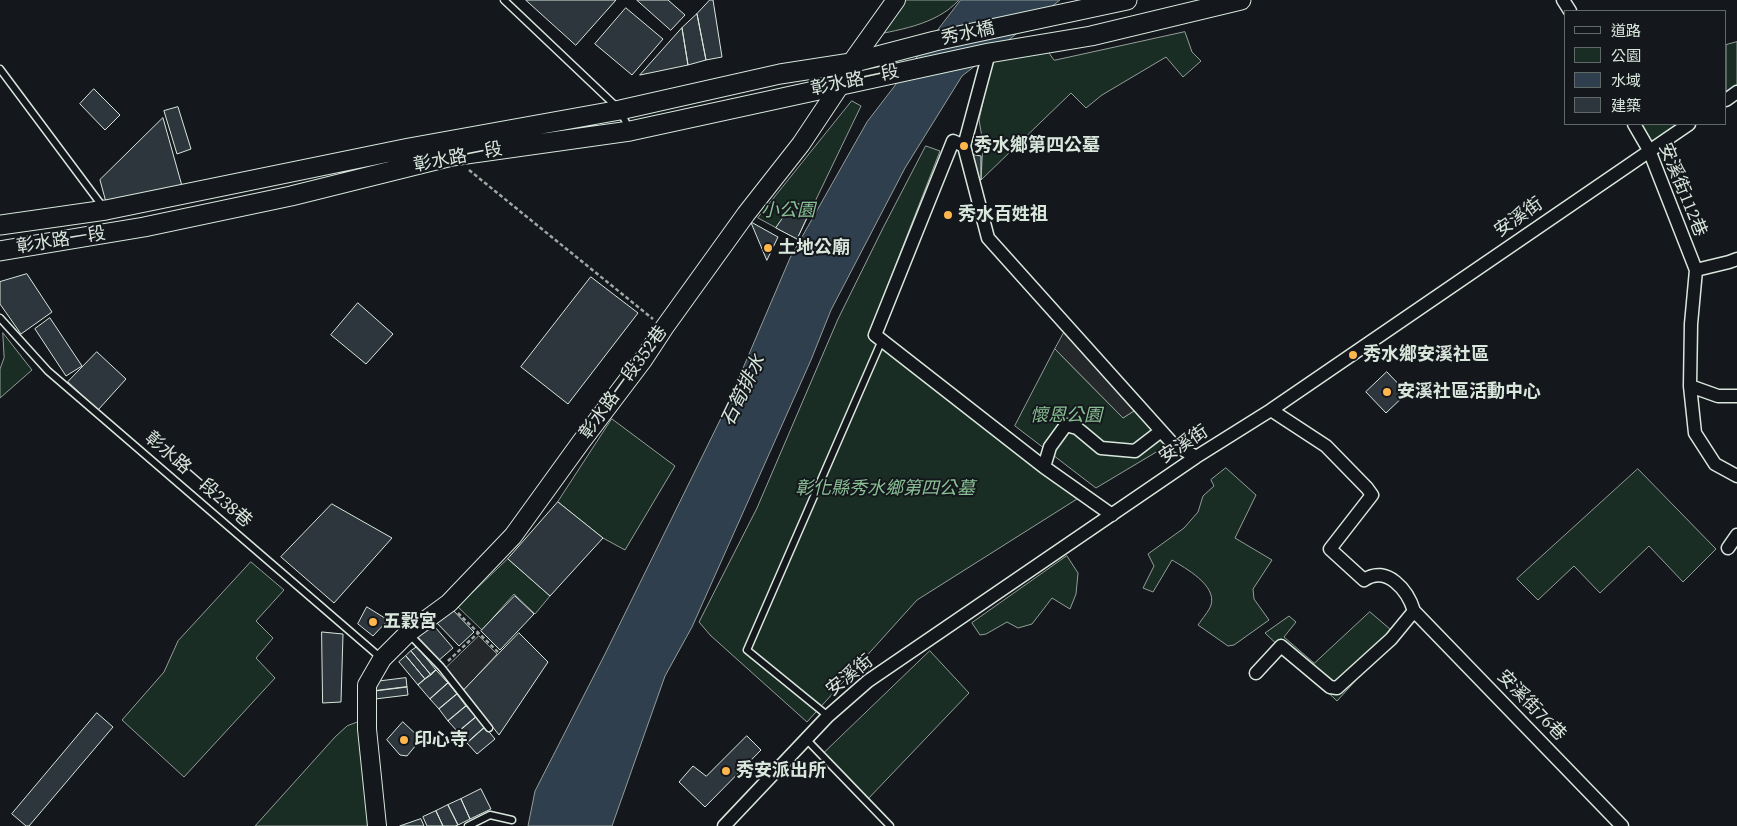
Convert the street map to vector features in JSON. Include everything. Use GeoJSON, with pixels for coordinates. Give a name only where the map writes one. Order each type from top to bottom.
{"type":"FeatureCollection","features":[{"type":"Feature","properties":{"kind":"main road","name":"秀水橋"},"geometry":{"type":"LineString","coordinates":[[850,63],[904,51],[935,41],[1128,0]]}},
{"type":"Feature","properties":{"kind":"main road","name":"秀水橋"},"geometry":{"type":"LineString","coordinates":[[916,68],[989,52],[1091,36],[1241,0]]}},
{"type":"Feature","properties":{"kind":"main road","name":"彰水路一段"},"geometry":{"type":"LineString","coordinates":[[0,225],[106,210],[409,148],[620,110],[780,74],[850,63]]}},
{"type":"Feature","properties":{"kind":"main road","name":"彰水路一段"},"geometry":{"type":"LineString","coordinates":[[0,251],[144,227],[291,196],[452,156],[630,131],[916,68]]}},
{"type":"Feature","properties":{"kind":"street","name":"彰水路一段352巷"},"geometry":{"type":"LineString","coordinates":[[377,826],[367,729],[367,685],[382,659],[408,633],[449,603],[513,536],[581,442],[644,360],[664,328],[746,214],[800,144],[841,84],[850,63],[896,0]]}},
{"type":"Feature","properties":{"kind":"street"},"geometry":{"type":"LineString","coordinates":[[989,52],[964,146],[988,238],[1172,443],[1196,457]]}},
{"type":"Feature","properties":{"kind":"street","name":"安溪街112巷"},"geometry":{"type":"LineString","coordinates":[[1635,125],[1649,150],[1696,270],[1691,324],[1690,386],[1695,433],[1715,464],[1737,476]]}},
{"type":"Feature","properties":{"kind":"street","name":"安溪街"},"geometry":{"type":"LineString","coordinates":[[724,826],[806,738],[868,681],[1196,457],[1271,410],[1687,125]]}},
{"type":"Feature","properties":{"kind":"street"},"geometry":{"type":"LineString","coordinates":[[964,146],[953,141],[875,334],[1044,467],[1112,515]]}},
{"type":"Feature","properties":{"kind":"street"},"geometry":{"type":"LineString","coordinates":[[1696,270],[1737,259]]}},
{"type":"Feature","properties":{"kind":"street"},"geometry":{"type":"LineString","coordinates":[[1690,386],[1718,396],[1737,396]]}},
{"type":"Feature","properties":{"kind":"street","name":"安溪街76巷"},"geometry":{"type":"LineString","coordinates":[[1271,410],[1326,446],[1372,495],[1330,548],[1364,580],[1370,576],[1385,576],[1404,590],[1411,600],[1414,612],[1622,826]]}},
{"type":"Feature","properties":{"kind":"street"},"geometry":{"type":"LineString","coordinates":[[1044,467],[1050,446],[1066,425],[1077,428],[1101,448],[1135,451],[1161,431]]}},
{"type":"Feature","properties":{"kind":"street"},"geometry":{"type":"LineString","coordinates":[[1728,548],[1737,535]]}},
{"type":"Feature","properties":{"kind":"street"},"geometry":{"type":"LineString","coordinates":[[1256,673],[1281,646],[1330,687],[1337,688],[1391,639],[1414,612]]}},
{"type":"Feature","properties":{"kind":"lane"},"geometry":{"type":"LineString","coordinates":[[504,0],[620,110],[630,131]]}},
{"type":"Feature","properties":{"kind":"lane"},"geometry":{"type":"LineString","coordinates":[[0,69],[106,210]]}},
{"type":"Feature","properties":{"kind":"lane","name":"彰水路一段238巷"},"geometry":{"type":"LineString","coordinates":[[0,318],[48,371],[382,659]]}},
{"type":"Feature","properties":{"kind":"lane"},"geometry":{"type":"LineString","coordinates":[[828,716],[747,650],[882,340]]}},
{"type":"Feature","properties":{"kind":"lane"},"geometry":{"type":"LineString","coordinates":[[408,633],[441,667],[489,728]]}},
{"type":"Feature","properties":{"kind":"lane"},"geometry":{"type":"LineString","coordinates":[[806,738],[890,826]]}},
{"type":"Feature","properties":{"kind":"lane"},"geometry":{"type":"LineString","coordinates":[[468,826],[490,816],[512,820]]}},
{"type":"Feature","properties":{"kind":"path"},"geometry":{"type":"LineString","coordinates":[[452,156],[664,328]]}},
{"type":"Feature","properties":{"kind":"path"},"geometry":{"type":"LineString","coordinates":[[449,603],[498,652]]}},
{"type":"Feature","properties":{"kind":"path"},"geometry":{"type":"LineString","coordinates":[[441,667],[478,633]]}},
{"type":"Feature","properties":{"kind":"green space"},"geometry":{"type":"Polygon","coordinates":[[[895,0],[959,0],[939,16],[915,26],[864,37],[895,0]]]}},
{"type":"Feature","properties":{"kind":"green space"},"geometry":{"type":"Polygon","coordinates":[[[1185,32],[1192,52],[1201,61],[1183,77],[1166,57],[1102,95],[1086,108],[1071,93],[981,180],[983,143],[979,120],[993,56],[1044,46],[1054,60],[1185,32]]]}},
{"type":"Feature","properties":{"kind":"green space"},"geometry":{"type":"Polygon","coordinates":[[[1737,42],[1737,89],[1727,95],[1727,45],[1737,42]]]}},
{"type":"Feature","properties":{"kind":"green space","name":"小公園"},"geometry":{"type":"Polygon","coordinates":[[[852,101],[861,106],[797,239],[758,218],[852,101]]]}},
{"type":"Feature","properties":{"kind":"green space"},"geometry":{"type":"Polygon","coordinates":[[[1639,125],[1684,125],[1657,143],[1649,141],[1639,125]]]}},
{"type":"Feature","properties":{"kind":"green space","name":"彰化縣秀水鄉第四公墓"},"geometry":{"type":"Polygon","coordinates":[[[926,146],[940,151],[868,336],[1077,499],[917,600],[807,722],[711,636],[699,622],[757,508],[838,319],[926,146]]]}},
{"type":"Feature","properties":{"kind":"green space"},"geometry":{"type":"Polygon","coordinates":[[[3,333],[32,370],[0,398],[0,369],[4,358],[3,333]]]}},
{"type":"Feature","properties":{"kind":"green space","name":"懷恩公園"},"geometry":{"type":"Polygon","coordinates":[[[1055,349],[1123,418],[1137,409],[1168,445],[1096,488],[1015,426],[1055,349]]]}},
{"type":"Feature","properties":{"kind":"green space"},"geometry":{"type":"Polygon","coordinates":[[[612,419],[675,466],[625,550],[603,538],[558,502],[612,419]]]}},
{"type":"Feature","properties":{"kind":"green space"},"geometry":{"type":"Polygon","coordinates":[[[1226,468],[1256,495],[1235,538],[1272,560],[1253,589],[1254,599],[1269,620],[1234,645],[1228,646],[1198,625],[1210,607],[1212,598],[1205,584],[1192,572],[1172,560],[1153,592],[1143,588],[1154,566],[1148,554],[1184,528],[1198,512],[1203,496],[1214,486],[1211,480],[1226,468]]]}},
{"type":"Feature","properties":{"kind":"green space"},"geometry":{"type":"Polygon","coordinates":[[[1638,469],[1716,549],[1683,582],[1649,546],[1600,593],[1574,566],[1538,600],[1517,579],[1638,469]]]}},
{"type":"Feature","properties":{"kind":"green space"},"geometry":{"type":"Polygon","coordinates":[[[1067,556],[1078,573],[1076,594],[1070,609],[1052,598],[1032,624],[1018,628],[1007,622],[986,634],[980,635],[972,623],[1067,556]]]}},
{"type":"Feature","properties":{"kind":"green space"},"geometry":{"type":"Polygon","coordinates":[[[508,559],[550,596],[535,614],[514,594],[482,630],[458,607],[508,559]]]}},
{"type":"Feature","properties":{"kind":"green space"},"geometry":{"type":"Polygon","coordinates":[[[251,562],[284,590],[256,621],[273,638],[256,658],[275,678],[184,777],[122,720],[164,672],[178,641],[251,562]]]}},
{"type":"Feature","properties":{"kind":"green space"},"geometry":{"type":"Polygon","coordinates":[[[1370,612],[1397,635],[1337,701],[1265,633],[1289,616],[1296,622],[1284,637],[1314,663],[1370,612]]]}},
{"type":"Feature","properties":{"kind":"green space"},"geometry":{"type":"Polygon","coordinates":[[[930,651],[969,693],[867,800],[823,754],[930,651]]]}},
{"type":"Feature","properties":{"kind":"green space"},"geometry":{"type":"Polygon","coordinates":[[[361,721],[372,826],[255,826],[335,737],[347,726],[361,721]]]}},
{"type":"Feature","properties":{"kind":"shaded area"},"geometry":{"type":"Polygon","coordinates":[[[1066,329],[1137,409],[1123,418],[1055,349],[1066,329]]]}},
{"type":"Feature","properties":{"kind":"shaded area"},"geometry":{"type":"Polygon","coordinates":[[[479,636],[497,654],[464,690],[446,668],[479,636]]]}},
{"type":"Feature","properties":{"kind":"water","name":"石筍排水"},"geometry":{"type":"Polygon","coordinates":[[[961,0],[1060,0],[962,76],[905,168],[831,310],[811,360],[692,627],[665,676],[612,826],[528,826],[535,791],[605,654],[726,408],[790,258],[867,122],[961,0]]]}},
{"type":"Feature","properties":{"kind":"building"},"geometry":{"type":"Polygon","coordinates":[[[526,0],[616,0],[576,45],[526,0]]]}},
{"type":"Feature","properties":{"kind":"building"},"geometry":{"type":"Polygon","coordinates":[[[637,0],[668,0],[685,15],[671,30],[637,0]]]}},
{"type":"Feature","properties":{"kind":"building"},"geometry":{"type":"Polygon","coordinates":[[[710,0],[713,0],[722,57],[706,60],[697,14],[710,0]]]}},
{"type":"Feature","properties":{"kind":"building"},"geometry":{"type":"Polygon","coordinates":[[[626,8],[663,39],[632,75],[595,44],[626,8]]]}},
{"type":"Feature","properties":{"kind":"building"},"geometry":{"type":"Polygon","coordinates":[[[697,14],[706,60],[688,65],[682,28],[697,14]]]}},
{"type":"Feature","properties":{"kind":"building"},"geometry":{"type":"Polygon","coordinates":[[[682,28],[688,65],[640,75],[682,28]]]}},
{"type":"Feature","properties":{"kind":"building"},"geometry":{"type":"Polygon","coordinates":[[[94,89],[120,115],[105,130],[80,104],[94,89]]]}},
{"type":"Feature","properties":{"kind":"building"},"geometry":{"type":"Polygon","coordinates":[[[178,107],[191,149],[177,154],[164,111],[178,107]]]}},
{"type":"Feature","properties":{"kind":"building"},"geometry":{"type":"Polygon","coordinates":[[[163,118],[182,186],[107,206],[100,180],[163,118]]]}},
{"type":"Feature","properties":{"kind":"building"},"geometry":{"type":"Polygon","coordinates":[[[970,154],[981,156],[981,180],[975,179],[970,154]]]}},
{"type":"Feature","properties":{"kind":"building"},"geometry":{"type":"Polygon","coordinates":[[[794,202],[811,209],[797,239],[776,228],[794,202]]]}},
{"type":"Feature","properties":{"kind":"building","name":"土地公廟"},"geometry":{"type":"Polygon","coordinates":[[[751,222],[778,237],[767,260],[751,222]]]}},
{"type":"Feature","properties":{"kind":"building"},"geometry":{"type":"Polygon","coordinates":[[[27,274],[52,312],[21,334],[0,304],[0,282],[27,274]]]}},
{"type":"Feature","properties":{"kind":"building"},"geometry":{"type":"Polygon","coordinates":[[[591,277],[638,313],[568,404],[521,367],[591,277]]]}},
{"type":"Feature","properties":{"kind":"building"},"geometry":{"type":"Polygon","coordinates":[[[358,303],[393,334],[366,364],[331,335],[358,303]]]}},
{"type":"Feature","properties":{"kind":"building"},"geometry":{"type":"Polygon","coordinates":[[[50,318],[82,366],[66,376],[35,329],[50,318]]]}},
{"type":"Feature","properties":{"kind":"building"},"geometry":{"type":"Polygon","coordinates":[[[97,352],[126,379],[98,410],[68,382],[97,352]]]}},
{"type":"Feature","properties":{"kind":"building","name":"安溪社區活動中心"},"geometry":{"type":"Polygon","coordinates":[[[1387,372],[1407,393],[1386,413],[1366,392],[1387,372]]]}},
{"type":"Feature","properties":{"kind":"building"},"geometry":{"type":"Polygon","coordinates":[[[558,502],[603,538],[550,596],[508,559],[558,502]]]}},
{"type":"Feature","properties":{"kind":"building"},"geometry":{"type":"Polygon","coordinates":[[[332,504],[392,538],[334,603],[281,557],[332,504]]]}},
{"type":"Feature","properties":{"kind":"building"},"geometry":{"type":"Polygon","coordinates":[[[515,596],[534,614],[500,650],[481,631],[515,596]]]}},
{"type":"Feature","properties":{"kind":"building","name":"五穀宮"},"geometry":{"type":"Polygon","coordinates":[[[367,607],[388,620],[373,636],[358,624],[367,607]]]}},
{"type":"Feature","properties":{"kind":"building"},"geometry":{"type":"Polygon","coordinates":[[[450,607],[474,632],[459,646],[435,621],[450,607]]]}},
{"type":"Feature","properties":{"kind":"building"},"geometry":{"type":"Polygon","coordinates":[[[430,621],[453,648],[438,661],[415,634],[430,621]]]}},
{"type":"Feature","properties":{"kind":"building"},"geometry":{"type":"Polygon","coordinates":[[[322,632],[343,634],[341,702],[323,703],[322,632]]]}},
{"type":"Feature","properties":{"kind":"building"},"geometry":{"type":"Polygon","coordinates":[[[519,633],[548,662],[499,735],[464,690],[519,633]]]}},
{"type":"Feature","properties":{"kind":"building"},"geometry":{"type":"Polygon","coordinates":[[[417,647],[436,670],[431,675],[411,651],[417,647]]]}},
{"type":"Feature","properties":{"kind":"building"},"geometry":{"type":"Polygon","coordinates":[[[411,651],[431,675],[425,679],[406,656],[411,651]]]}},
{"type":"Feature","properties":{"kind":"building"},"geometry":{"type":"Polygon","coordinates":[[[406,656],[425,679],[418,685],[399,662],[406,656]]]}},
{"type":"Feature","properties":{"kind":"building"},"geometry":{"type":"Polygon","coordinates":[[[436,670],[448,683],[430,699],[418,685],[436,670]]]}},
{"type":"Feature","properties":{"kind":"building"},"geometry":{"type":"Polygon","coordinates":[[[406,678],[407,687],[375,691],[374,682],[406,678]]]}},
{"type":"Feature","properties":{"kind":"building"},"geometry":{"type":"Polygon","coordinates":[[[448,683],[457,694],[439,709],[430,699],[448,683]]]}},
{"type":"Feature","properties":{"kind":"building"},"geometry":{"type":"Polygon","coordinates":[[[407,687],[408,695],[375,699],[375,691],[407,687]]]}},
{"type":"Feature","properties":{"kind":"building"},"geometry":{"type":"Polygon","coordinates":[[[457,694],[466,706],[448,721],[439,709],[457,694]]]}},
{"type":"Feature","properties":{"kind":"building"},"geometry":{"type":"Polygon","coordinates":[[[466,706],[476,717],[458,732],[448,721],[466,706]]]}},
{"type":"Feature","properties":{"kind":"building"},"geometry":{"type":"Polygon","coordinates":[[[97,713],[113,727],[29,826],[26,826],[12,814],[97,713]]]}},
{"type":"Feature","properties":{"kind":"building"},"geometry":{"type":"Polygon","coordinates":[[[476,717],[485,727],[467,743],[458,732],[476,717]]]}},
{"type":"Feature","properties":{"kind":"building","name":"印心寺"},"geometry":{"type":"Polygon","coordinates":[[[403,722],[421,739],[407,756],[400,755],[387,740],[403,722]]]}},
{"type":"Feature","properties":{"kind":"building"},"geometry":{"type":"Polygon","coordinates":[[[485,727],[495,739],[477,754],[467,743],[485,727]]]}},
{"type":"Feature","properties":{"kind":"building","name":"秀安派出所"},"geometry":{"type":"Polygon","coordinates":[[[747,736],[761,750],[705,807],[679,782],[693,766],[706,776],[747,736]]]}},
{"type":"Feature","properties":{"kind":"building"},"geometry":{"type":"Polygon","coordinates":[[[481,789],[491,809],[470,819],[461,799],[481,789]]]}},
{"type":"Feature","properties":{"kind":"building"},"geometry":{"type":"Polygon","coordinates":[[[461,799],[470,819],[458,825],[448,805],[461,799]]]}},
{"type":"Feature","properties":{"kind":"building"},"geometry":{"type":"Polygon","coordinates":[[[448,805],[458,825],[443,826],[436,811],[448,805]]]}},
{"type":"Feature","properties":{"kind":"building"},"geometry":{"type":"Polygon","coordinates":[[[436,811],[443,826],[427,826],[423,817],[436,811]]]}},
{"type":"Feature","properties":{"kind":"building"},"geometry":{"type":"Polygon","coordinates":[[[421,819],[424,826],[400,826],[421,819]]]}},
{"type":"Feature","properties":{"kind":"place","name":"秀水鄉第四公墓"},"geometry":{"type":"Point","coordinates":[964,146]}},
{"type":"Feature","properties":{"kind":"place","name":"秀水百姓祖"},"geometry":{"type":"Point","coordinates":[948,215]}},
{"type":"Feature","properties":{"kind":"place","name":"土地公廟"},"geometry":{"type":"Point","coordinates":[768,248]}},
{"type":"Feature","properties":{"kind":"place","name":"秀水鄉安溪社區"},"geometry":{"type":"Point","coordinates":[1353,355]}},
{"type":"Feature","properties":{"kind":"place","name":"安溪社區活動中心"},"geometry":{"type":"Point","coordinates":[1387,392]}},
{"type":"Feature","properties":{"kind":"place","name":"五穀宮"},"geometry":{"type":"Point","coordinates":[373,622]}},
{"type":"Feature","properties":{"kind":"place","name":"印心寺"},"geometry":{"type":"Point","coordinates":[404,740]}},
{"type":"Feature","properties":{"kind":"place","name":"秀安派出所"},"geometry":{"type":"Point","coordinates":[726,771]}}]}
